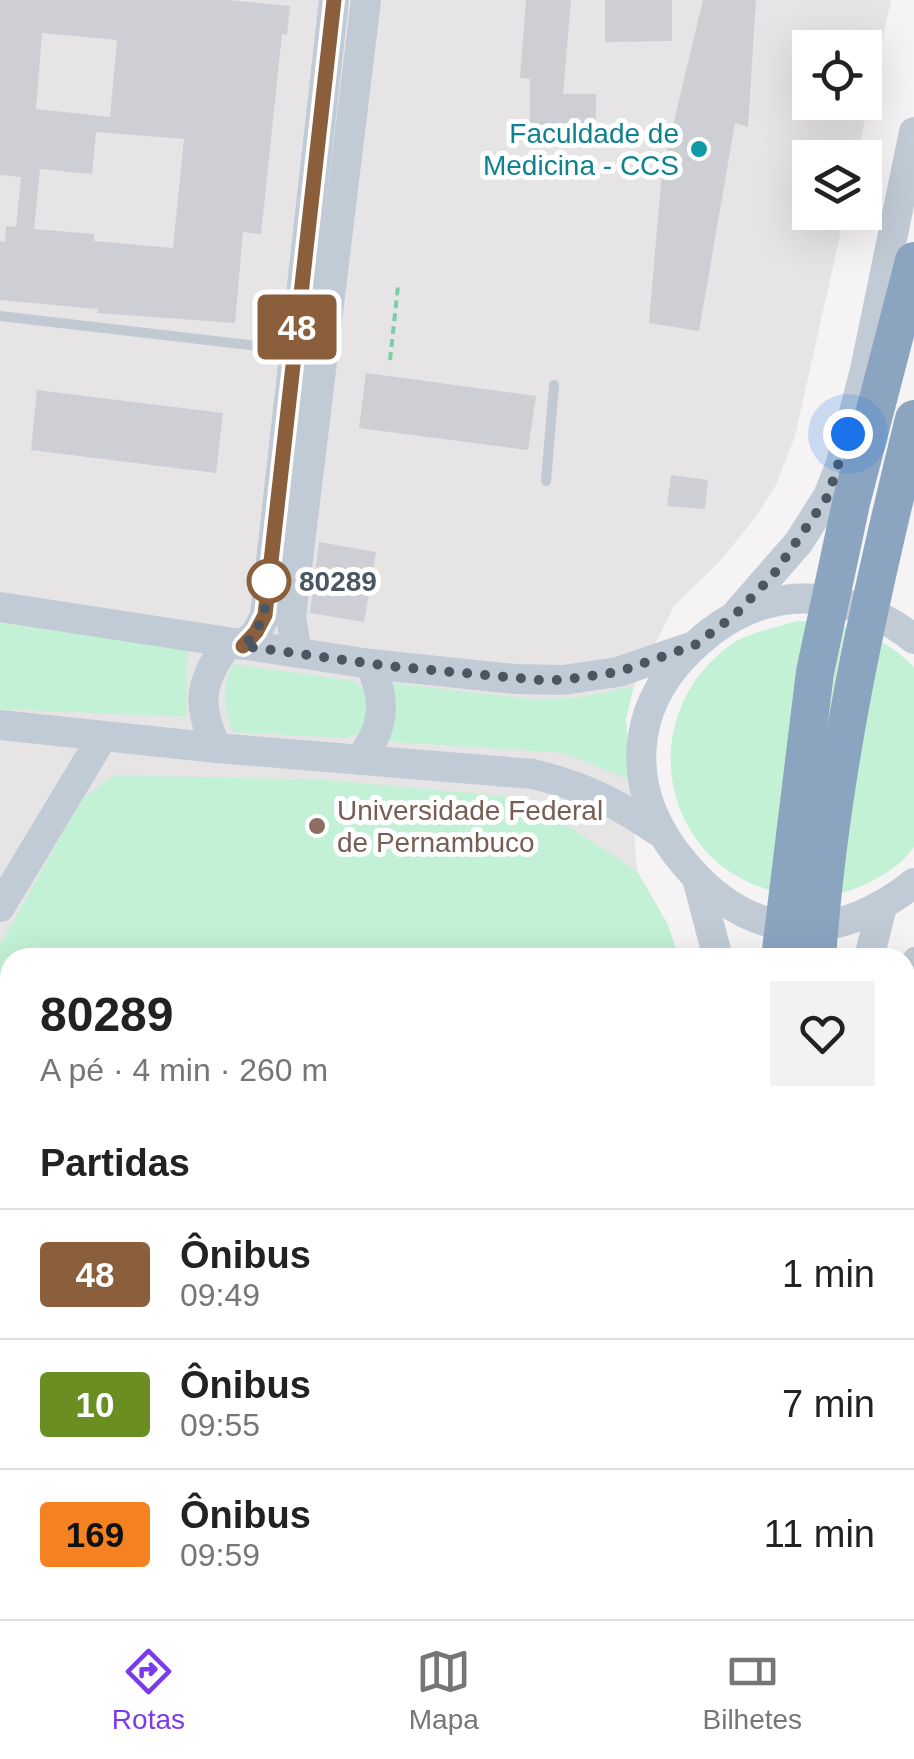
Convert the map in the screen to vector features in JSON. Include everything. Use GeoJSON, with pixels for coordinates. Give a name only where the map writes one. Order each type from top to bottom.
{"type":"FeatureCollection","features":[{"type":"Feature","properties":{"kind":"highway"},"geometry":{"type":"LineString","coordinates":[[781,948],[815,672],[851,504],[914,261]]}},
{"type":"Feature","properties":{"kind":"highway"},"geometry":{"type":"LineString","coordinates":[[818,948],[844,730],[867,610],[914,419]]}},
{"type":"Feature","properties":{"kind":"street"},"geometry":{"type":"LineString","coordinates":[[218,748],[205,722],[202,694],[210,666],[256,632],[265,615],[334,0]]}},
{"type":"Feature","properties":{"kind":"street"},"geometry":{"type":"LineString","coordinates":[[297,653],[291,617],[366,0]]}},
{"type":"Feature","properties":{"kind":"street"},"geometry":{"type":"LineString","coordinates":[[914,132],[865,370],[840,466],[828,496],[774,574],[735,615],[695,645],[671,670],[653,700],[643,733],[640,768],[647,802],[662,833],[698,882],[718,900],[742,913],[767,922],[820,926],[882,906],[914,882]]}},
{"type":"Feature","properties":{"kind":"street"},"geometry":{"type":"LineString","coordinates":[[735,615],[790,599],[818,599],[873,612],[914,639]]}},
{"type":"Feature","properties":{"kind":"street"},"geometry":{"type":"LineString","coordinates":[[0,607],[370,664],[515,679],[562,680],[618,672],[695,645]]}},
{"type":"Feature","properties":{"kind":"street"},"geometry":{"type":"LineString","coordinates":[[359,760],[372,744],[383,704],[370,664]]}},
{"type":"Feature","properties":{"kind":"street"},"geometry":{"type":"LineString","coordinates":[[0,725],[533,774],[578,785],[621,806],[662,833]]}},
{"type":"Feature","properties":{"kind":"street"},"geometry":{"type":"LineString","coordinates":[[0,907],[104,736]]}},
{"type":"Feature","properties":{"kind":"street"},"geometry":{"type":"LineString","coordinates":[[698,882],[715,948]]}},
{"type":"Feature","properties":{"kind":"street"},"geometry":{"type":"LineString","coordinates":[[872,948],[882,906]]}},
{"type":"Feature","properties":{"kind":"lane"},"geometry":{"type":"LineString","coordinates":[[0,316],[295,350]]}},
{"type":"Feature","properties":{"kind":"lane"},"geometry":{"type":"LineString","coordinates":[[546,481],[554,385]]}},
{"type":"Feature","properties":{"kind":"path"},"geometry":{"type":"LineString","coordinates":[[390,360],[398,286]]}},
{"type":"Feature","properties":{"kind":"shaded area","name":"Universidade Federal de Pernambuco"},"geometry":{"type":"Polygon","coordinates":[[[0,0],[891,0],[882,42],[882,30],[792,30],[792,120],[865,120],[861,140],[792,140],[792,230],[841,230],[795,436],[776,485],[722,559],[674,606],[634,686],[626,718],[637,871],[667,923],[676,948],[0,948],[0,0]]]}},
{"type":"Feature","properties":{"kind":"green space"},"geometry":{"type":"Polygon","coordinates":[[[797,621],[831,624],[874,637],[914,667],[914,847],[882,875],[829,896],[777,892],[737,876],[706,851],[684,819],[673,783],[671,745],[681,708],[701,673],[739,640],[797,621]]]}},
{"type":"Feature","properties":{"kind":"green space"},"geometry":{"type":"Polygon","coordinates":[[[0,623],[188,649],[186,717],[0,709],[0,623]]]}},
{"type":"Feature","properties":{"kind":"green space"},"geometry":{"type":"Polygon","coordinates":[[[233,664],[355,681],[370,696],[367,722],[348,738],[233,732],[225,698],[233,664]]]}},
{"type":"Feature","properties":{"kind":"green space"},"geometry":{"type":"Polygon","coordinates":[[[384,682],[529,699],[579,698],[634,686],[626,718],[630,780],[565,753],[380,741],[384,682]]]}},
{"type":"Feature","properties":{"kind":"green space"},"geometry":{"type":"Polygon","coordinates":[[[114,775],[324,780],[525,798],[637,871],[667,923],[676,948],[0,948],[82,799],[114,775]]]}},
{"type":"Feature","properties":{"kind":"building"},"geometry":{"type":"Polygon","coordinates":[[[0,0],[229,0],[290,6],[287,35],[282,34],[261,234],[243,232],[235,323],[97,313],[98,309],[0,300],[0,241],[5,242],[6,226],[16,227],[21,177],[0,175],[0,0]],[[42,33],[36,109],[110,117],[117,40],[42,33]],[[96,132],[92,174],[40,169],[34,229],[94,234],[94,241],[173,248],[184,139],[96,132]]]}},
{"type":"Feature","properties":{"kind":"building"},"geometry":{"type":"Polygon","coordinates":[[[526,0],[571,0],[563,94],[596,94],[596,145],[530,145],[530,79],[520,78],[526,0]]]}},
{"type":"Feature","properties":{"kind":"building"},"geometry":{"type":"Polygon","coordinates":[[[605,0],[672,0],[672,41],[605,42],[605,0]]]}},
{"type":"Feature","properties":{"kind":"building","name":"Faculdade de Medicina - CCS"},"geometry":{"type":"Polygon","coordinates":[[[703,0],[756,0],[748,127],[735,123],[699,331],[649,323],[662,171],[703,0]]]}},
{"type":"Feature","properties":{"kind":"building"},"geometry":{"type":"Polygon","coordinates":[[[366,373],[536,396],[528,450],[359,428],[366,373]]]}},
{"type":"Feature","properties":{"kind":"building"},"geometry":{"type":"Polygon","coordinates":[[[37,390],[223,413],[216,473],[31,450],[37,390]]]}},
{"type":"Feature","properties":{"kind":"building"},"geometry":{"type":"Polygon","coordinates":[[[671,475],[708,480],[705,509],[667,506],[671,475]]]}},
{"type":"Feature","properties":{"kind":"building"},"geometry":{"type":"Polygon","coordinates":[[[319,542],[376,552],[364,622],[310,613],[319,542]]]}},
{"type":"Feature","properties":{"kind":"bus line","name":"48"},"geometry":{"type":"LineString","coordinates":[[243,646],[265,615],[334,0]]}},
{"type":"Feature","properties":{"kind":"place","name":"Faculdade de Medicina - CCS"},"geometry":{"type":"Point","coordinates":[699,149]}},
{"type":"Feature","properties":{"kind":"place","name":"80289"},"geometry":{"type":"Point","coordinates":[269,581]}},
{"type":"Feature","properties":{"kind":"place","name":"Universidade Federal de Pernambuco"},"geometry":{"type":"Point","coordinates":[317,826]}},
{"type":"Feature","properties":{"kind":"route"},"geometry":{"type":"LineString","coordinates":[[269,581],[270,577],[262,624],[243,646],[515,679],[562,680],[618,672],[695,645],[735,615],[774,574],[817,515],[840,466],[848,434]]}}]}
